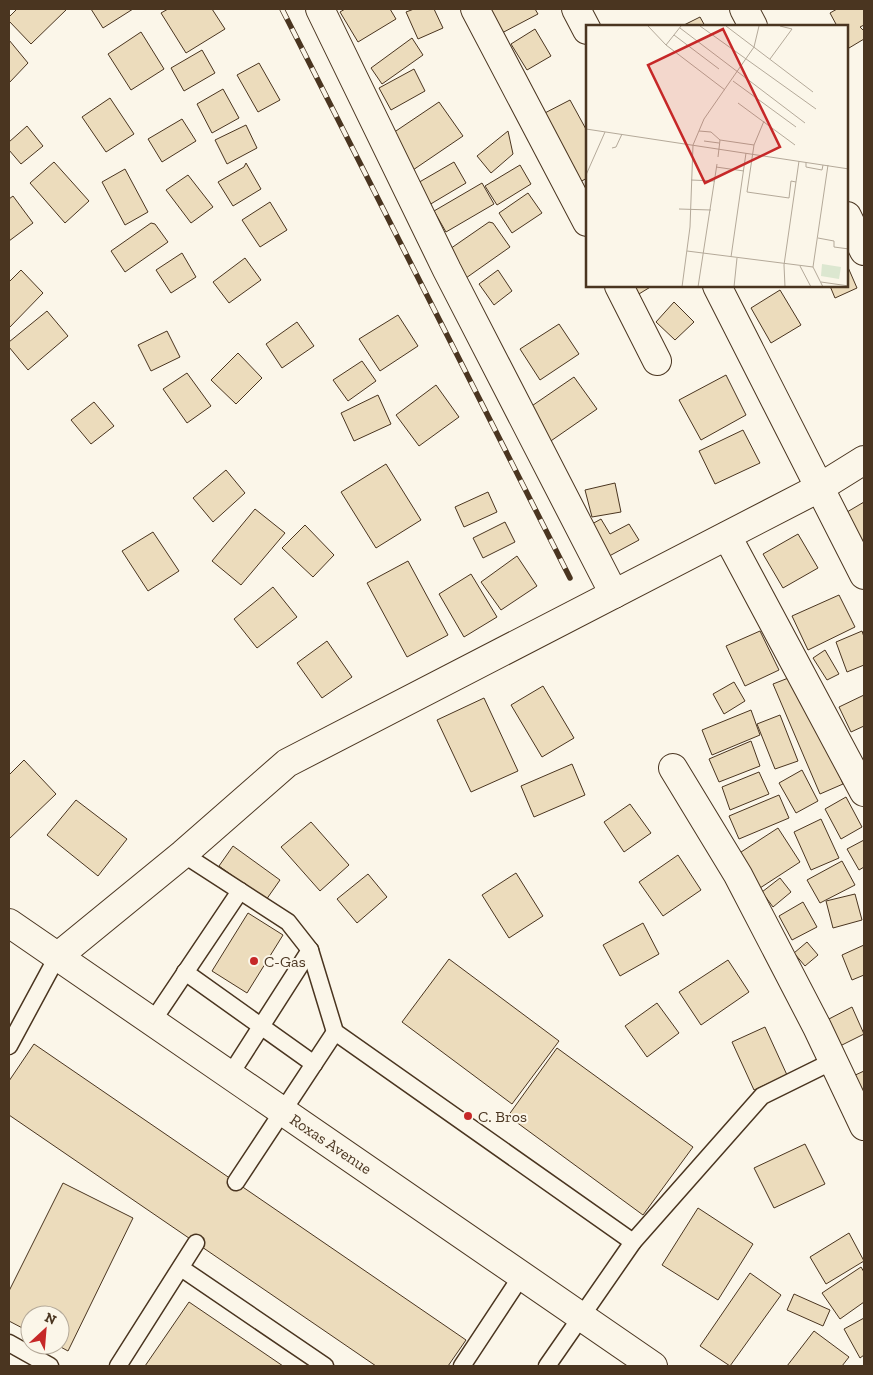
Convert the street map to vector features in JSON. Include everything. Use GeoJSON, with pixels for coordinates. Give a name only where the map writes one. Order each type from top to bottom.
{"type":"FeatureCollection","features":[{"type":"Feature","properties":{"kind":"main road"},"geometry":{"type":"LineString","coordinates":[[320,9],[447,270],[614,594]]}},
{"type":"Feature","properties":{"kind":"main road"},"geometry":{"type":"LineString","coordinates":[[475,9],[586,220]]}},
{"type":"Feature","properties":{"kind":"main road"},"geometry":{"type":"LineString","coordinates":[[576,9],[586,28]]}},
{"type":"Feature","properties":{"kind":"main road"},"geometry":{"type":"LineString","coordinates":[[744,9],[752,25]]}},
{"type":"Feature","properties":{"kind":"main road"},"geometry":{"type":"LineString","coordinates":[[848,218],[864,251]]}},
{"type":"Feature","properties":{"kind":"main road"},"geometry":{"type":"LineString","coordinates":[[621,288],[657,361]]}},
{"type":"Feature","properties":{"kind":"main road"},"geometry":{"type":"LineString","coordinates":[[718,288],[864,575]]}},
{"type":"Feature","properties":{"kind":"main road"},"geometry":{"type":"LineString","coordinates":[[57,957],[183,854],[287,763],[819,488],[864,460]]}},
{"type":"Feature","properties":{"kind":"main road"},"geometry":{"type":"LineString","coordinates":[[727,536],[864,792]]}},
{"type":"Feature","properties":{"kind":"main road"},"geometry":{"type":"LineString","coordinates":[[673,768],[738,875],[864,1126]]}},
{"type":"Feature","properties":{"kind":"main road","name":"Roxas Avenue"},"geometry":{"type":"LineString","coordinates":[[9,923],[653,1366]]}},
{"type":"Feature","properties":{"kind":"lane"},"geometry":{"type":"LineString","coordinates":[[183,854],[288,922],[310,950],[335,1032],[633,1242]]}},
{"type":"Feature","properties":{"kind":"lane"},"geometry":{"type":"LineString","coordinates":[[152,1022],[240,891]]}},
{"type":"Feature","properties":{"kind":"lane"},"geometry":{"type":"LineString","coordinates":[[230,1075],[310,950]]}},
{"type":"Feature","properties":{"kind":"lane"},"geometry":{"type":"LineString","coordinates":[[9,1046],[57,957]]}},
{"type":"Feature","properties":{"kind":"lane"},"geometry":{"type":"LineString","coordinates":[[185,972],[314,1064]]}},
{"type":"Feature","properties":{"kind":"lane"},"geometry":{"type":"LineString","coordinates":[[236,1182],[335,1032]]}},
{"type":"Feature","properties":{"kind":"lane"},"geometry":{"type":"LineString","coordinates":[[547,1366],[633,1242],[762,1096],[833,1061]]}},
{"type":"Feature","properties":{"kind":"lane"},"geometry":{"type":"LineString","coordinates":[[118,1366],[196,1244]]}},
{"type":"Feature","properties":{"kind":"lane"},"geometry":{"type":"LineString","coordinates":[[181,1268],[325,1366]]}},
{"type":"Feature","properties":{"kind":"lane"},"geometry":{"type":"LineString","coordinates":[[462,1366],[522,1276]]}},
{"type":"Feature","properties":{"kind":"lane"},"geometry":{"type":"LineString","coordinates":[[9,1343],[50,1366]]}},
{"type":"Feature","properties":{"kind":"building"},"geometry":{"type":"Polygon","coordinates":[[[17,9],[67,9],[31,44],[9,21],[9,17],[17,9]]]}},
{"type":"Feature","properties":{"kind":"building"},"geometry":{"type":"Polygon","coordinates":[[[91,9],[133,9],[103,28],[91,9]]]}},
{"type":"Feature","properties":{"kind":"building"},"geometry":{"type":"Polygon","coordinates":[[[168,9],[212,9],[225,29],[186,53],[161,13],[168,9]]]}},
{"type":"Feature","properties":{"kind":"building"},"geometry":{"type":"Polygon","coordinates":[[[345,9],[390,9],[396,19],[358,42],[340,12],[345,9]]]}},
{"type":"Feature","properties":{"kind":"building"},"geometry":{"type":"Polygon","coordinates":[[[414,9],[434,9],[443,28],[418,39],[406,12],[414,9]]]}},
{"type":"Feature","properties":{"kind":"building"},"geometry":{"type":"Polygon","coordinates":[[[487,9],[535,9],[538,14],[500,34],[487,9]]]}},
{"type":"Feature","properties":{"kind":"building"},"geometry":{"type":"Polygon","coordinates":[[[837,9],[864,9],[864,25],[860,27],[864,31],[864,39],[849,48],[848,25],[836,25],[830,13],[837,9]]]}},
{"type":"Feature","properties":{"kind":"building"},"geometry":{"type":"Polygon","coordinates":[[[700,17],[704,25],[684,25],[700,17]]]}},
{"type":"Feature","properties":{"kind":"building"},"geometry":{"type":"Polygon","coordinates":[[[535,29],[551,56],[527,70],[511,44],[535,29]]]}},
{"type":"Feature","properties":{"kind":"building"},"geometry":{"type":"Polygon","coordinates":[[[141,32],[164,69],[131,90],[108,54],[141,32]]]}},
{"type":"Feature","properties":{"kind":"building"},"geometry":{"type":"Polygon","coordinates":[[[412,38],[423,55],[382,84],[371,68],[412,38]]]}},
{"type":"Feature","properties":{"kind":"building"},"geometry":{"type":"Polygon","coordinates":[[[9,40],[28,63],[9,83],[9,40]]]}},
{"type":"Feature","properties":{"kind":"building"},"geometry":{"type":"Polygon","coordinates":[[[202,50],[215,73],[184,91],[171,68],[202,50]]]}},
{"type":"Feature","properties":{"kind":"building"},"geometry":{"type":"Polygon","coordinates":[[[259,63],[280,100],[258,112],[237,75],[259,63]]]}},
{"type":"Feature","properties":{"kind":"building"},"geometry":{"type":"Polygon","coordinates":[[[414,69],[425,91],[391,110],[379,88],[414,69]]]}},
{"type":"Feature","properties":{"kind":"building"},"geometry":{"type":"Polygon","coordinates":[[[223,89],[239,118],[212,133],[197,104],[223,89]]]}},
{"type":"Feature","properties":{"kind":"building"},"geometry":{"type":"Polygon","coordinates":[[[110,98],[134,134],[106,152],[82,117],[110,98]]]}},
{"type":"Feature","properties":{"kind":"building"},"geometry":{"type":"Polygon","coordinates":[[[570,100],[586,129],[586,179],[575,185],[539,116],[570,100]]]}},
{"type":"Feature","properties":{"kind":"building"},"geometry":{"type":"Polygon","coordinates":[[[439,102],[463,136],[413,170],[390,135],[439,102]]]}},
{"type":"Feature","properties":{"kind":"building"},"geometry":{"type":"Polygon","coordinates":[[[182,119],[196,141],[162,162],[148,139],[182,119]]]}},
{"type":"Feature","properties":{"kind":"building"},"geometry":{"type":"Polygon","coordinates":[[[246,125],[257,148],[227,164],[215,140],[246,125]]]}},
{"type":"Feature","properties":{"kind":"building"},"geometry":{"type":"Polygon","coordinates":[[[27,126],[43,146],[21,164],[9,150],[9,142],[27,126]]]}},
{"type":"Feature","properties":{"kind":"building"},"geometry":{"type":"Polygon","coordinates":[[[508,131],[513,154],[491,173],[477,156],[508,131]]]}},
{"type":"Feature","properties":{"kind":"building"},"geometry":{"type":"Polygon","coordinates":[[[54,162],[89,201],[65,223],[30,183],[54,162]]]}},
{"type":"Feature","properties":{"kind":"building"},"geometry":{"type":"Polygon","coordinates":[[[454,162],[466,183],[429,205],[416,184],[454,162]]]}},
{"type":"Feature","properties":{"kind":"building"},"geometry":{"type":"Polygon","coordinates":[[[246,163],[261,189],[233,206],[218,182],[244,167],[246,163]]]}},
{"type":"Feature","properties":{"kind":"building"},"geometry":{"type":"Polygon","coordinates":[[[520,165],[531,184],[497,205],[485,186],[520,165]]]}},
{"type":"Feature","properties":{"kind":"building"},"geometry":{"type":"Polygon","coordinates":[[[125,169],[148,212],[125,225],[102,182],[125,169]]]}},
{"type":"Feature","properties":{"kind":"building"},"geometry":{"type":"Polygon","coordinates":[[[188,175],[213,207],[191,223],[166,190],[188,175]]]}},
{"type":"Feature","properties":{"kind":"building"},"geometry":{"type":"Polygon","coordinates":[[[482,183],[494,204],[446,232],[434,211],[482,183]]]}},
{"type":"Feature","properties":{"kind":"building"},"geometry":{"type":"Polygon","coordinates":[[[528,193],[542,213],[512,233],[499,213],[528,193]]]}},
{"type":"Feature","properties":{"kind":"building"},"geometry":{"type":"Polygon","coordinates":[[[13,196],[33,223],[9,241],[9,199],[13,196]]]}},
{"type":"Feature","properties":{"kind":"building"},"geometry":{"type":"Polygon","coordinates":[[[270,202],[287,230],[260,247],[242,220],[270,202]]]}},
{"type":"Feature","properties":{"kind":"building"},"geometry":{"type":"Polygon","coordinates":[[[489,222],[493,223],[510,247],[466,278],[447,251],[489,222]]]}},
{"type":"Feature","properties":{"kind":"building"},"geometry":{"type":"Polygon","coordinates":[[[151,223],[155,224],[168,242],[125,272],[111,251],[151,223]]]}},
{"type":"Feature","properties":{"kind":"building"},"geometry":{"type":"Polygon","coordinates":[[[182,253],[196,277],[171,293],[156,270],[182,253]]]}},
{"type":"Feature","properties":{"kind":"building"},"geometry":{"type":"Polygon","coordinates":[[[245,258],[261,280],[229,303],[213,282],[245,258]]]}},
{"type":"Feature","properties":{"kind":"building"},"geometry":{"type":"Polygon","coordinates":[[[848,267],[857,288],[835,298],[831,288],[848,288],[848,267]]]}},
{"type":"Feature","properties":{"kind":"building"},"geometry":{"type":"Polygon","coordinates":[[[21,270],[43,293],[9,328],[9,282],[21,270]]]}},
{"type":"Feature","properties":{"kind":"building"},"geometry":{"type":"Polygon","coordinates":[[[498,270],[512,291],[494,305],[479,284],[498,270]]]}},
{"type":"Feature","properties":{"kind":"building"},"geometry":{"type":"Polygon","coordinates":[[[628,288],[649,288],[634,297],[628,288]]]}},
{"type":"Feature","properties":{"kind":"building"},"geometry":{"type":"Polygon","coordinates":[[[780,290],[801,325],[771,343],[751,308],[780,290]]]}},
{"type":"Feature","properties":{"kind":"building"},"geometry":{"type":"Polygon","coordinates":[[[674,302],[694,322],[675,340],[656,322],[674,302]]]}},
{"type":"Feature","properties":{"kind":"building"},"geometry":{"type":"Polygon","coordinates":[[[47,311],[68,336],[28,370],[9,347],[9,342],[47,311]]]}},
{"type":"Feature","properties":{"kind":"building"},"geometry":{"type":"Polygon","coordinates":[[[398,315],[418,346],[380,371],[359,339],[398,315]]]}},
{"type":"Feature","properties":{"kind":"building"},"geometry":{"type":"Polygon","coordinates":[[[297,322],[314,346],[282,368],[266,344],[297,322]]]}},
{"type":"Feature","properties":{"kind":"building"},"geometry":{"type":"Polygon","coordinates":[[[559,324],[579,354],[540,380],[520,349],[559,324]]]}},
{"type":"Feature","properties":{"kind":"building"},"geometry":{"type":"Polygon","coordinates":[[[167,331],[180,357],[151,371],[138,345],[167,331]]]}},
{"type":"Feature","properties":{"kind":"building"},"geometry":{"type":"Polygon","coordinates":[[[238,353],[262,378],[236,404],[211,380],[238,353]]]}},
{"type":"Feature","properties":{"kind":"building"},"geometry":{"type":"Polygon","coordinates":[[[362,361],[376,381],[348,401],[333,380],[362,361]]]}},
{"type":"Feature","properties":{"kind":"building"},"geometry":{"type":"Polygon","coordinates":[[[187,373],[211,406],[187,423],[163,389],[187,373]]]}},
{"type":"Feature","properties":{"kind":"building"},"geometry":{"type":"Polygon","coordinates":[[[726,375],[746,415],[701,440],[679,400],[726,375]]]}},
{"type":"Feature","properties":{"kind":"building"},"geometry":{"type":"Polygon","coordinates":[[[574,377],[597,409],[545,445],[523,412],[574,377]]]}},
{"type":"Feature","properties":{"kind":"building"},"geometry":{"type":"Polygon","coordinates":[[[436,385],[459,417],[419,446],[396,415],[436,385]]]}},
{"type":"Feature","properties":{"kind":"building"},"geometry":{"type":"Polygon","coordinates":[[[378,395],[391,424],[354,441],[341,413],[378,395]]]}},
{"type":"Feature","properties":{"kind":"building"},"geometry":{"type":"Polygon","coordinates":[[[94,402],[114,426],[91,444],[71,420],[94,402]]]}},
{"type":"Feature","properties":{"kind":"building"},"geometry":{"type":"Polygon","coordinates":[[[743,430],[760,463],[715,484],[699,451],[743,430]]]}},
{"type":"Feature","properties":{"kind":"building"},"geometry":{"type":"Polygon","coordinates":[[[386,464],[421,520],[376,548],[341,492],[386,464]]]}},
{"type":"Feature","properties":{"kind":"building"},"geometry":{"type":"Polygon","coordinates":[[[226,470],[245,493],[213,522],[193,498],[226,470]]]}},
{"type":"Feature","properties":{"kind":"building"},"geometry":{"type":"Polygon","coordinates":[[[615,483],[621,512],[592,517],[585,490],[615,483]]]}},
{"type":"Feature","properties":{"kind":"building"},"geometry":{"type":"Polygon","coordinates":[[[488,492],[497,512],[464,527],[455,507],[488,492]]]}},
{"type":"Feature","properties":{"kind":"building"},"geometry":{"type":"Polygon","coordinates":[[[864,502],[864,541],[859,544],[842,515],[864,502]]]}},
{"type":"Feature","properties":{"kind":"building"},"geometry":{"type":"Polygon","coordinates":[[[255,509],[285,533],[241,585],[212,561],[255,509]]]}},
{"type":"Feature","properties":{"kind":"building"},"geometry":{"type":"Polygon","coordinates":[[[601,519],[610,534],[629,524],[639,540],[600,561],[583,529],[601,519]]]}},
{"type":"Feature","properties":{"kind":"building"},"geometry":{"type":"Polygon","coordinates":[[[505,522],[515,542],[483,558],[473,538],[505,522]]]}},
{"type":"Feature","properties":{"kind":"building"},"geometry":{"type":"Polygon","coordinates":[[[305,525],[334,555],[313,577],[282,548],[305,525]]]}},
{"type":"Feature","properties":{"kind":"building"},"geometry":{"type":"Polygon","coordinates":[[[153,532],[179,571],[148,591],[122,551],[153,532]]]}},
{"type":"Feature","properties":{"kind":"building"},"geometry":{"type":"Polygon","coordinates":[[[798,534],[818,568],[783,588],[763,554],[798,534]]]}},
{"type":"Feature","properties":{"kind":"building"},"geometry":{"type":"Polygon","coordinates":[[[517,556],[537,586],[501,610],[481,582],[517,556]]]}},
{"type":"Feature","properties":{"kind":"building"},"geometry":{"type":"Polygon","coordinates":[[[408,561],[448,635],[407,657],[367,583],[408,561]]]}},
{"type":"Feature","properties":{"kind":"building"},"geometry":{"type":"Polygon","coordinates":[[[471,574],[497,617],[464,637],[439,594],[471,574]]]}},
{"type":"Feature","properties":{"kind":"building"},"geometry":{"type":"Polygon","coordinates":[[[273,587],[297,617],[257,648],[234,619],[273,587]]]}},
{"type":"Feature","properties":{"kind":"building"},"geometry":{"type":"Polygon","coordinates":[[[839,595],[855,627],[808,650],[792,616],[839,595]]]}},
{"type":"Feature","properties":{"kind":"building"},"geometry":{"type":"Polygon","coordinates":[[[760,631],[779,670],[745,686],[726,646],[760,631]]]}},
{"type":"Feature","properties":{"kind":"building"},"geometry":{"type":"Polygon","coordinates":[[[862,631],[864,637],[864,665],[847,672],[836,642],[862,631]]]}},
{"type":"Feature","properties":{"kind":"building"},"geometry":{"type":"Polygon","coordinates":[[[327,641],[352,677],[322,698],[297,663],[327,641]]]}},
{"type":"Feature","properties":{"kind":"building"},"geometry":{"type":"Polygon","coordinates":[[[825,650],[839,674],[827,680],[813,658],[825,650]]]}},
{"type":"Feature","properties":{"kind":"building"},"geometry":{"type":"Polygon","coordinates":[[[796,675],[843,784],[820,794],[773,684],[796,675]]]}},
{"type":"Feature","properties":{"kind":"building"},"geometry":{"type":"Polygon","coordinates":[[[734,682],[745,701],[724,714],[713,694],[734,682]]]}},
{"type":"Feature","properties":{"kind":"building"},"geometry":{"type":"Polygon","coordinates":[[[543,686],[574,738],[542,757],[511,705],[543,686]]]}},
{"type":"Feature","properties":{"kind":"building"},"geometry":{"type":"Polygon","coordinates":[[[864,695],[864,726],[851,732],[839,707],[864,695]]]}},
{"type":"Feature","properties":{"kind":"building"},"geometry":{"type":"Polygon","coordinates":[[[484,698],[518,771],[471,792],[437,720],[484,698]]]}},
{"type":"Feature","properties":{"kind":"building"},"geometry":{"type":"Polygon","coordinates":[[[751,710],[760,735],[712,755],[702,730],[751,710]]]}},
{"type":"Feature","properties":{"kind":"building"},"geometry":{"type":"Polygon","coordinates":[[[780,715],[798,761],[775,769],[757,724],[780,715]]]}},
{"type":"Feature","properties":{"kind":"building"},"geometry":{"type":"Polygon","coordinates":[[[751,741],[760,766],[719,782],[709,759],[751,741]]]}},
{"type":"Feature","properties":{"kind":"building"},"geometry":{"type":"Polygon","coordinates":[[[24,760],[56,794],[9,839],[9,775],[24,760]]]}},
{"type":"Feature","properties":{"kind":"building"},"geometry":{"type":"Polygon","coordinates":[[[572,764],[585,795],[534,817],[521,786],[572,764]]]}},
{"type":"Feature","properties":{"kind":"building"},"geometry":{"type":"Polygon","coordinates":[[[802,770],[818,801],[796,813],[779,783],[802,770]]]}},
{"type":"Feature","properties":{"kind":"building"},"geometry":{"type":"Polygon","coordinates":[[[759,772],[769,794],[730,810],[722,787],[759,772]]]}},
{"type":"Feature","properties":{"kind":"building"},"geometry":{"type":"Polygon","coordinates":[[[779,795],[789,818],[739,839],[729,816],[779,795]]]}},
{"type":"Feature","properties":{"kind":"building"},"geometry":{"type":"Polygon","coordinates":[[[846,797],[862,827],[841,839],[825,809],[846,797]]]}},
{"type":"Feature","properties":{"kind":"building"},"geometry":{"type":"Polygon","coordinates":[[[76,800],[127,839],[98,876],[47,835],[76,800]]]}},
{"type":"Feature","properties":{"kind":"building"},"geometry":{"type":"Polygon","coordinates":[[[630,804],[651,833],[624,852],[604,822],[630,804]]]}},
{"type":"Feature","properties":{"kind":"building"},"geometry":{"type":"Polygon","coordinates":[[[821,819],[839,858],[811,870],[794,832],[821,819]]]}},
{"type":"Feature","properties":{"kind":"building"},"geometry":{"type":"Polygon","coordinates":[[[311,822],[349,865],[320,891],[281,847],[311,822]]]}},
{"type":"Feature","properties":{"kind":"building"},"geometry":{"type":"Polygon","coordinates":[[[778,828],[800,862],[760,888],[738,854],[778,828]]]}},
{"type":"Feature","properties":{"kind":"building"},"geometry":{"type":"Polygon","coordinates":[[[864,840],[864,867],[859,870],[847,849],[864,840]]]}},
{"type":"Feature","properties":{"kind":"building"},"geometry":{"type":"Polygon","coordinates":[[[233,846],[280,880],[266,900],[219,866],[233,846]]]}},
{"type":"Feature","properties":{"kind":"building"},"geometry":{"type":"Polygon","coordinates":[[[678,855],[701,890],[663,916],[639,882],[678,855]]]}},
{"type":"Feature","properties":{"kind":"building"},"geometry":{"type":"Polygon","coordinates":[[[842,861],[855,885],[820,903],[807,880],[842,861]]]}},
{"type":"Feature","properties":{"kind":"building"},"geometry":{"type":"Polygon","coordinates":[[[516,873],[543,916],[509,938],[482,895],[516,873]]]}},
{"type":"Feature","properties":{"kind":"building"},"geometry":{"type":"Polygon","coordinates":[[[368,874],[387,897],[357,923],[337,899],[368,874]]]}},
{"type":"Feature","properties":{"kind":"building"},"geometry":{"type":"Polygon","coordinates":[[[780,878],[791,892],[773,907],[762,892],[780,878]]]}},
{"type":"Feature","properties":{"kind":"building"},"geometry":{"type":"Polygon","coordinates":[[[855,894],[862,920],[833,928],[826,901],[855,894]]]}},
{"type":"Feature","properties":{"kind":"building"},"geometry":{"type":"Polygon","coordinates":[[[803,902],[817,927],[792,940],[779,916],[803,902]]]}},
{"type":"Feature","properties":{"kind":"building"},"geometry":{"type":"Polygon","coordinates":[[[248,913],[283,935],[247,993],[212,971],[248,913]]]}},
{"type":"Feature","properties":{"kind":"building"},"geometry":{"type":"Polygon","coordinates":[[[643,923],[659,954],[620,976],[603,945],[643,923]]]}},
{"type":"Feature","properties":{"kind":"building"},"geometry":{"type":"Polygon","coordinates":[[[807,942],[818,955],[805,966],[794,953],[807,942]]]}},
{"type":"Feature","properties":{"kind":"building"},"geometry":{"type":"Polygon","coordinates":[[[864,945],[864,975],[852,980],[842,955],[864,945]]]}},
{"type":"Feature","properties":{"kind":"building"},"geometry":{"type":"Polygon","coordinates":[[[449,959],[559,1041],[512,1104],[402,1022],[449,959]]]}},
{"type":"Feature","properties":{"kind":"building"},"geometry":{"type":"Polygon","coordinates":[[[728,960],[749,992],[701,1025],[679,992],[728,960]]]}},
{"type":"Feature","properties":{"kind":"building"},"geometry":{"type":"Polygon","coordinates":[[[657,1003],[679,1033],[647,1057],[625,1026],[657,1003]]]}},
{"type":"Feature","properties":{"kind":"building"},"geometry":{"type":"Polygon","coordinates":[[[852,1007],[864,1034],[840,1046],[827,1020],[852,1007]]]}},
{"type":"Feature","properties":{"kind":"building"},"geometry":{"type":"Polygon","coordinates":[[[765,1027],[787,1075],[754,1090],[732,1042],[765,1027]]]}},
{"type":"Feature","properties":{"kind":"building"},"geometry":{"type":"Polygon","coordinates":[[[34,1044],[466,1340],[448,1366],[376,1366],[9,1115],[9,1081],[34,1044]]]}},
{"type":"Feature","properties":{"kind":"building"},"geometry":{"type":"Polygon","coordinates":[[[557,1048],[693,1147],[643,1215],[508,1116],[557,1048]]]}},
{"type":"Feature","properties":{"kind":"building"},"geometry":{"type":"Polygon","coordinates":[[[864,1071],[864,1103],[851,1077],[864,1071]]]}},
{"type":"Feature","properties":{"kind":"building"},"geometry":{"type":"Polygon","coordinates":[[[805,1144],[825,1184],[774,1208],[754,1168],[805,1144]]]}},
{"type":"Feature","properties":{"kind":"building"},"geometry":{"type":"Polygon","coordinates":[[[63,1183],[133,1218],[70,1347],[70,1305],[20,1305],[20,1327],[9,1321],[9,1291],[63,1183]]]}},
{"type":"Feature","properties":{"kind":"building"},"geometry":{"type":"Polygon","coordinates":[[[698,1208],[753,1244],[718,1300],[662,1265],[698,1208]]]}},
{"type":"Feature","properties":{"kind":"building"},"geometry":{"type":"Polygon","coordinates":[[[849,1233],[864,1261],[826,1284],[810,1257],[849,1233]]]}},
{"type":"Feature","properties":{"kind":"building"},"geometry":{"type":"Polygon","coordinates":[[[861,1267],[864,1272],[864,1302],[840,1319],[822,1293],[861,1267]]]}},
{"type":"Feature","properties":{"kind":"building"},"geometry":{"type":"Polygon","coordinates":[[[750,1273],[781,1295],[730,1366],[700,1346],[750,1273]]]}},
{"type":"Feature","properties":{"kind":"building"},"geometry":{"type":"Polygon","coordinates":[[[794,1294],[830,1310],[823,1326],[787,1310],[794,1294]]]}},
{"type":"Feature","properties":{"kind":"building"},"geometry":{"type":"Polygon","coordinates":[[[189,1302],[283,1366],[145,1366],[189,1302]]]}},
{"type":"Feature","properties":{"kind":"building"},"geometry":{"type":"Polygon","coordinates":[[[864,1318],[864,1355],[860,1358],[844,1329],[864,1318]]]}},
{"type":"Feature","properties":{"kind":"building"},"geometry":{"type":"Polygon","coordinates":[[[814,1331],[849,1357],[842,1366],[787,1366],[814,1331]]]}},
{"type":"Feature","properties":{"kind":"railway"},"geometry":{"type":"LineString","coordinates":[[282,9],[570,578]]}},
{"type":"Feature","properties":{"kind":"place","name":"C-Gas"},"geometry":{"type":"Point","coordinates":[254,961]}},
{"type":"Feature","properties":{"kind":"place","name":"C. Bros"},"geometry":{"type":"Point","coordinates":[468,1116]}}]}
